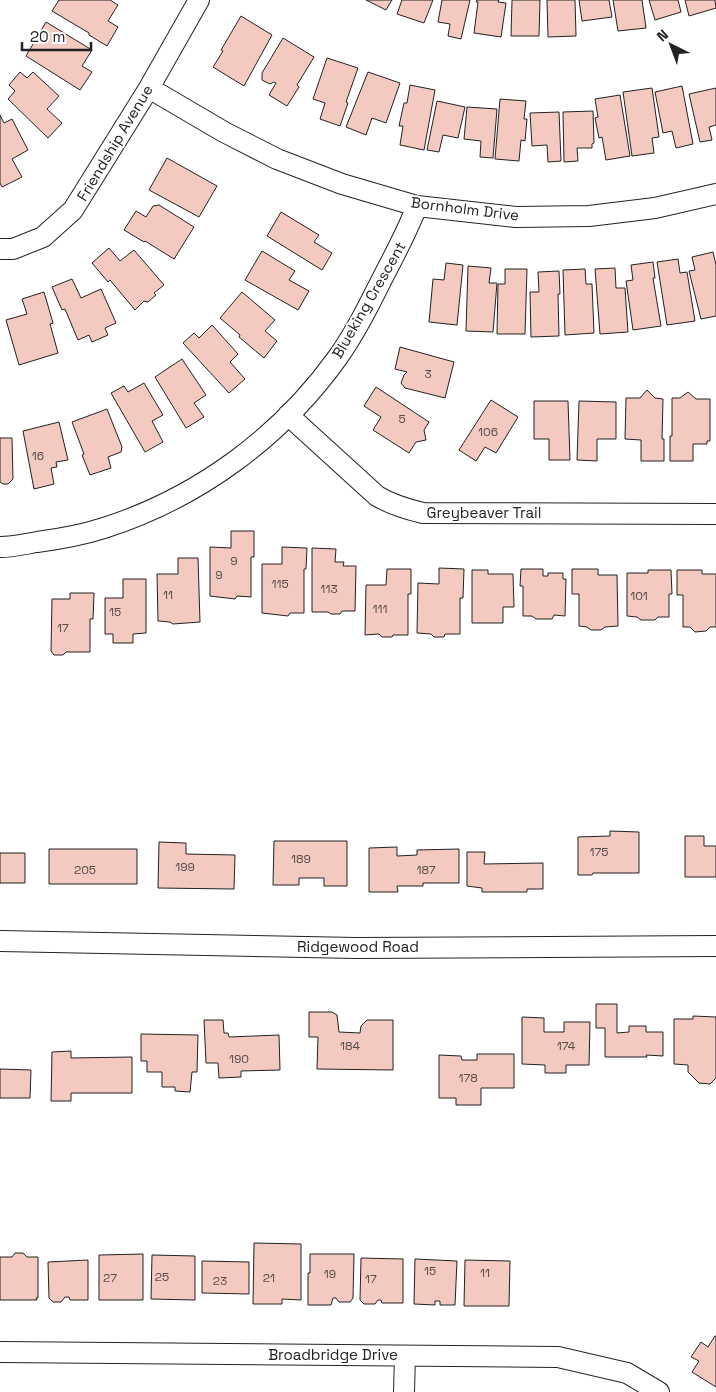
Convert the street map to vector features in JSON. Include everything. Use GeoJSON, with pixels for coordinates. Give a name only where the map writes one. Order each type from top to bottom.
{"type":"FeatureCollection","features":[{"type":"Feature","properties":{"kind":"street","name":"Friendship Avenue"},"geometry":{"type":"LineString","coordinates":[[0,249],[13,249],[43,238],[73,210],[149,88],[199,0]]}},
{"type":"Feature","properties":{"kind":"street","name":"Bornholm Drive"},"geometry":{"type":"LineString","coordinates":[[149,88],[224,132],[277,159],[342,184],[417,206],[516,217],[590,216],[654,208],[716,194]]}},
{"type":"Feature","properties":{"kind":"street","name":"Blueking Crescent"},"geometry":{"type":"LineString","coordinates":[[0,547],[80,536],[141,515],[197,487],[255,446],[288,415],[338,357],[357,326],[406,234],[417,206]]}},
{"type":"Feature","properties":{"kind":"street","name":"Greybeaver Trail"},"geometry":{"type":"LineString","coordinates":[[288,415],[377,496],[390,504],[423,513],[716,514]]}},
{"type":"Feature","properties":{"kind":"street","name":"Ridgewood Road"},"geometry":{"type":"LineString","coordinates":[[0,941],[356,948],[716,946]]}},
{"type":"Feature","properties":{"kind":"street","name":"Broadbridge Drive"},"geometry":{"type":"LineString","coordinates":[[0,1352],[558,1357],[627,1373],[659,1392]]}},
{"type":"Feature","properties":{"kind":"street"},"geometry":{"type":"LineString","coordinates":[[404,1392],[405,1356]]}},
{"type":"Feature","properties":{"kind":"building"},"geometry":{"type":"Polygon","coordinates":[[[59,0],[110,0],[118,5],[108,21],[118,27],[107,46],[52,11],[59,0]]]}},
{"type":"Feature","properties":{"kind":"building"},"geometry":{"type":"Polygon","coordinates":[[[366,0],[392,0],[386,10],[366,0]]]}},
{"type":"Feature","properties":{"kind":"building"},"geometry":{"type":"Polygon","coordinates":[[[402,0],[433,0],[424,23],[397,14],[402,0]]]}},
{"type":"Feature","properties":{"kind":"building"},"geometry":{"type":"Polygon","coordinates":[[[442,0],[470,0],[461,39],[448,36],[450,24],[438,22],[442,0]]]}},
{"type":"Feature","properties":{"kind":"building"},"geometry":{"type":"Polygon","coordinates":[[[477,0],[499,0],[498,2],[506,3],[501,37],[474,33],[477,0]]]}},
{"type":"Feature","properties":{"kind":"building"},"geometry":{"type":"Polygon","coordinates":[[[512,0],[540,0],[539,36],[511,36],[512,0]]]}},
{"type":"Feature","properties":{"kind":"building"},"geometry":{"type":"Polygon","coordinates":[[[547,0],[575,0],[576,36],[548,37],[547,0]]]}},
{"type":"Feature","properties":{"kind":"building"},"geometry":{"type":"Polygon","coordinates":[[[579,0],[609,0],[612,17],[582,21],[579,0]]]}},
{"type":"Feature","properties":{"kind":"building"},"geometry":{"type":"Polygon","coordinates":[[[613,0],[642,0],[646,28],[618,31],[613,0]]]}},
{"type":"Feature","properties":{"kind":"building"},"geometry":{"type":"Polygon","coordinates":[[[649,0],[678,0],[681,12],[655,20],[649,0]]]}},
{"type":"Feature","properties":{"kind":"building"},"geometry":{"type":"Polygon","coordinates":[[[685,0],[715,0],[716,8],[689,16],[685,0]]]}},
{"type":"Feature","properties":{"kind":"building"},"geometry":{"type":"Polygon","coordinates":[[[241,16],[272,35],[244,86],[213,67],[241,16]]]}},
{"type":"Feature","properties":{"kind":"building"},"geometry":{"type":"Polygon","coordinates":[[[46,22],[92,50],[82,66],[92,72],[80,90],[26,56],[46,22]]]}},
{"type":"Feature","properties":{"kind":"building"},"geometry":{"type":"Polygon","coordinates":[[[283,38],[314,57],[287,106],[269,95],[276,83],[270,84],[262,80],[262,73],[283,38]]]}},
{"type":"Feature","properties":{"kind":"building"},"geometry":{"type":"Polygon","coordinates":[[[327,58],[358,68],[340,126],[320,119],[325,103],[313,99],[327,58]]]}},
{"type":"Feature","properties":{"kind":"building"},"geometry":{"type":"Polygon","coordinates":[[[20,72],[27,78],[33,72],[59,96],[47,109],[62,123],[48,138],[8,99],[15,91],[9,85],[20,72]]]}},
{"type":"Feature","properties":{"kind":"building"},"geometry":{"type":"Polygon","coordinates":[[[368,72],[400,83],[386,123],[372,118],[366,135],[346,127],[368,72]]]}},
{"type":"Feature","properties":{"kind":"building"},"geometry":{"type":"Polygon","coordinates":[[[410,85],[435,90],[424,150],[400,145],[403,126],[399,126],[404,103],[407,103],[410,85]]]}},
{"type":"Feature","properties":{"kind":"building"},"geometry":{"type":"Polygon","coordinates":[[[682,86],[693,144],[676,148],[672,131],[663,133],[655,92],[682,86]]]}},
{"type":"Feature","properties":{"kind":"building"},"geometry":{"type":"Polygon","coordinates":[[[652,88],[659,137],[652,138],[654,153],[632,156],[623,92],[652,88]]]}},
{"type":"Feature","properties":{"kind":"building"},"geometry":{"type":"Polygon","coordinates":[[[716,88],[716,125],[709,127],[712,140],[700,142],[689,94],[716,88]]]}},
{"type":"Feature","properties":{"kind":"building"},"geometry":{"type":"Polygon","coordinates":[[[620,95],[630,156],[606,160],[602,137],[599,138],[595,118],[598,117],[595,99],[620,95]]]}},
{"type":"Feature","properties":{"kind":"building"},"geometry":{"type":"Polygon","coordinates":[[[500,99],[526,101],[524,119],[527,119],[525,141],[521,140],[519,161],[495,159],[500,99]]]}},
{"type":"Feature","properties":{"kind":"building"},"geometry":{"type":"Polygon","coordinates":[[[437,101],[465,107],[458,138],[443,135],[439,152],[427,150],[437,101]]]}},
{"type":"Feature","properties":{"kind":"building"},"geometry":{"type":"Polygon","coordinates":[[[467,107],[497,109],[493,158],[480,157],[481,141],[464,139],[467,107]]]}},
{"type":"Feature","properties":{"kind":"building"},"geometry":{"type":"Polygon","coordinates":[[[593,111],[594,143],[592,148],[577,148],[578,161],[564,162],[563,112],[593,111]]]}},
{"type":"Feature","properties":{"kind":"building"},"geometry":{"type":"Polygon","coordinates":[[[559,112],[561,161],[548,162],[547,145],[532,146],[530,113],[559,112]]]}},
{"type":"Feature","properties":{"kind":"building"},"geometry":{"type":"Polygon","coordinates":[[[0,115],[4,123],[12,119],[28,150],[12,159],[22,177],[2,187],[0,183],[0,115]]]}},
{"type":"Feature","properties":{"kind":"building"},"geometry":{"type":"Polygon","coordinates":[[[167,158],[217,186],[199,217],[149,190],[167,158]]]}},
{"type":"Feature","properties":{"kind":"building"},"geometry":{"type":"Polygon","coordinates":[[[159,205],[194,227],[174,259],[124,230],[136,211],[146,217],[153,206],[159,205]]]}},
{"type":"Feature","properties":{"kind":"building"},"geometry":{"type":"Polygon","coordinates":[[[281,212],[319,235],[314,242],[332,253],[322,270],[267,236],[281,212]]]}},
{"type":"Feature","properties":{"kind":"building"},"geometry":{"type":"Polygon","coordinates":[[[109,248],[120,261],[134,250],[164,285],[154,293],[156,295],[148,302],[144,301],[135,310],[110,280],[108,282],[92,263],[109,248]]]}},
{"type":"Feature","properties":{"kind":"building"},"geometry":{"type":"Polygon","coordinates":[[[262,251],[295,271],[289,280],[309,291],[298,310],[245,280],[262,251]]]}},
{"type":"Feature","properties":{"kind":"building"},"geometry":{"type":"Polygon","coordinates":[[[713,252],[716,265],[716,316],[701,319],[689,271],[695,270],[692,257],[713,252]]]}},
{"type":"Feature","properties":{"kind":"building"},"geometry":{"type":"Polygon","coordinates":[[[678,259],[680,273],[687,272],[695,321],[667,325],[657,262],[678,259]]]}},
{"type":"Feature","properties":{"kind":"building"},"geometry":{"type":"Polygon","coordinates":[[[653,262],[655,278],[653,278],[661,326],[633,330],[626,281],[633,280],[631,265],[653,262]]]}},
{"type":"Feature","properties":{"kind":"building"},"geometry":{"type":"Polygon","coordinates":[[[446,263],[463,265],[457,325],[429,322],[433,279],[444,280],[446,263]]]}},
{"type":"Feature","properties":{"kind":"building"},"geometry":{"type":"Polygon","coordinates":[[[468,266],[491,268],[489,283],[497,283],[493,332],[466,331],[468,266]]]}},
{"type":"Feature","properties":{"kind":"building"},"geometry":{"type":"Polygon","coordinates":[[[615,268],[616,288],[625,288],[628,332],[600,334],[595,269],[615,268]]]}},
{"type":"Feature","properties":{"kind":"building"},"geometry":{"type":"Polygon","coordinates":[[[505,269],[527,269],[525,334],[497,334],[498,284],[505,284],[505,269]]]}},
{"type":"Feature","properties":{"kind":"building"},"geometry":{"type":"Polygon","coordinates":[[[585,269],[586,284],[592,284],[594,333],[565,335],[563,270],[585,269]]]}},
{"type":"Feature","properties":{"kind":"building"},"geometry":{"type":"Polygon","coordinates":[[[559,271],[559,336],[531,337],[530,292],[539,292],[538,272],[559,271]]]}},
{"type":"Feature","properties":{"kind":"building"},"geometry":{"type":"Polygon","coordinates":[[[72,279],[81,298],[101,289],[116,323],[105,328],[108,335],[92,342],[89,335],[78,340],[65,309],[62,310],[52,287],[72,279]]]}},
{"type":"Feature","properties":{"kind":"building"},"geometry":{"type":"Polygon","coordinates":[[[44,292],[53,323],[50,324],[58,353],[19,365],[6,320],[27,314],[22,299],[44,292]]]}},
{"type":"Feature","properties":{"kind":"building"},"geometry":{"type":"Polygon","coordinates":[[[242,292],[275,320],[265,331],[277,341],[264,358],[220,318],[242,292]]]}},
{"type":"Feature","properties":{"kind":"building"},"geometry":{"type":"Polygon","coordinates":[[[212,325],[238,354],[230,362],[245,379],[229,393],[183,343],[194,333],[199,338],[212,325]]]}},
{"type":"Feature","properties":{"kind":"building"},"geometry":{"type":"Polygon","coordinates":[[[400,347],[454,362],[445,398],[405,388],[401,383],[407,372],[395,369],[400,347]]]}},
{"type":"Feature","properties":{"kind":"building"},"geometry":{"type":"Polygon","coordinates":[[[182,359],[206,395],[194,403],[204,417],[186,428],[155,377],[182,359]]]}},
{"type":"Feature","properties":{"kind":"building"},"geometry":{"type":"Polygon","coordinates":[[[144,383],[163,415],[152,421],[163,442],[145,452],[111,393],[124,386],[128,392],[144,383]]]}},
{"type":"Feature","properties":{"kind":"building"},"geometry":{"type":"Polygon","coordinates":[[[376,387],[429,422],[424,430],[426,440],[416,442],[409,453],[373,430],[381,417],[364,406],[376,387]]]}},
{"type":"Feature","properties":{"kind":"building"},"geometry":{"type":"Polygon","coordinates":[[[647,390],[655,398],[663,399],[662,439],[664,439],[664,461],[641,461],[641,440],[625,439],[626,398],[640,398],[647,390]]]}},
{"type":"Feature","properties":{"kind":"building"},"geometry":{"type":"Polygon","coordinates":[[[688,392],[696,399],[710,399],[710,441],[707,441],[707,444],[693,444],[693,461],[670,461],[672,398],[680,398],[688,392]]]}},
{"type":"Feature","properties":{"kind":"building"},"geometry":{"type":"Polygon","coordinates":[[[491,400],[518,417],[496,453],[485,447],[476,461],[459,450],[491,400]]]}},
{"type":"Feature","properties":{"kind":"building"},"geometry":{"type":"Polygon","coordinates":[[[534,401],[568,401],[570,460],[549,460],[549,439],[534,439],[534,401]]]}},
{"type":"Feature","properties":{"kind":"building"},"geometry":{"type":"Polygon","coordinates":[[[579,401],[616,402],[616,439],[597,439],[597,461],[577,460],[579,401]]]}},
{"type":"Feature","properties":{"kind":"building"},"geometry":{"type":"Polygon","coordinates":[[[107,409],[122,447],[121,452],[108,457],[111,468],[90,475],[72,422],[107,409]]]}},
{"type":"Feature","properties":{"kind":"building"},"geometry":{"type":"Polygon","coordinates":[[[59,422],[68,460],[56,462],[57,467],[51,468],[54,484],[34,489],[23,431],[59,422]]]}},
{"type":"Feature","properties":{"kind":"building"},"geometry":{"type":"Polygon","coordinates":[[[0,438],[12,438],[13,479],[8,484],[0,482],[0,438]]]}},
{"type":"Feature","properties":{"kind":"building"},"geometry":{"type":"Polygon","coordinates":[[[231,531],[254,531],[254,557],[251,557],[251,597],[237,596],[235,599],[210,596],[210,547],[231,548],[231,531]]]}},
{"type":"Feature","properties":{"kind":"building"},"geometry":{"type":"Polygon","coordinates":[[[282,547],[307,548],[306,569],[304,569],[304,613],[290,613],[288,616],[262,613],[262,564],[282,564],[282,547]]]}},
{"type":"Feature","properties":{"kind":"building"},"geometry":{"type":"Polygon","coordinates":[[[312,548],[336,549],[335,562],[344,562],[343,566],[356,566],[355,611],[342,611],[340,614],[312,612],[312,548]]]}},
{"type":"Feature","properties":{"kind":"building"},"geometry":{"type":"Polygon","coordinates":[[[178,558],[198,558],[200,622],[173,624],[158,621],[157,574],[178,574],[178,558]]]}},
{"type":"Feature","properties":{"kind":"building"},"geometry":{"type":"Polygon","coordinates":[[[439,568],[464,569],[463,598],[460,598],[460,634],[445,634],[444,637],[434,637],[431,634],[417,633],[418,583],[439,584],[439,568]]]}},
{"type":"Feature","properties":{"kind":"building"},"geometry":{"type":"Polygon","coordinates":[[[387,569],[411,569],[411,594],[408,594],[408,635],[382,637],[379,634],[365,635],[366,585],[386,585],[387,569]]]}},
{"type":"Feature","properties":{"kind":"building"},"geometry":{"type":"Polygon","coordinates":[[[521,569],[543,569],[543,576],[548,576],[548,573],[563,573],[563,579],[566,579],[565,616],[554,615],[552,619],[536,619],[532,616],[523,616],[523,586],[520,586],[521,569]]]}},
{"type":"Feature","properties":{"kind":"building"},"geometry":{"type":"Polygon","coordinates":[[[572,569],[598,569],[598,575],[617,575],[618,626],[591,630],[587,627],[579,626],[579,594],[572,594],[572,569]]]}},
{"type":"Feature","properties":{"kind":"building"},"geometry":{"type":"Polygon","coordinates":[[[472,570],[488,570],[488,574],[513,574],[514,607],[503,607],[503,623],[472,623],[472,570]]]}},
{"type":"Feature","properties":{"kind":"building"},"geometry":{"type":"Polygon","coordinates":[[[648,570],[671,570],[672,594],[669,594],[669,617],[641,620],[637,617],[627,616],[627,573],[648,573],[648,570]]]}},
{"type":"Feature","properties":{"kind":"building"},"geometry":{"type":"Polygon","coordinates":[[[677,570],[702,570],[702,574],[716,574],[716,627],[710,627],[706,631],[695,632],[690,627],[683,627],[683,595],[677,595],[677,570]]]}},
{"type":"Feature","properties":{"kind":"building"},"geometry":{"type":"Polygon","coordinates":[[[123,579],[146,579],[146,633],[133,634],[133,643],[113,643],[113,634],[105,634],[105,598],[123,598],[123,579]]]}},
{"type":"Feature","properties":{"kind":"building"},"geometry":{"type":"Polygon","coordinates":[[[70,593],[94,593],[93,619],[90,619],[90,652],[66,652],[63,655],[54,655],[51,651],[52,599],[70,599],[70,593]]]}},
{"type":"Feature","properties":{"kind":"building"},"geometry":{"type":"Polygon","coordinates":[[[610,831],[639,832],[639,873],[593,873],[592,875],[578,875],[578,837],[610,836],[610,831]]]}},
{"type":"Feature","properties":{"kind":"building"},"geometry":{"type":"Polygon","coordinates":[[[685,836],[704,836],[704,846],[716,846],[716,877],[685,877],[685,836]]]}},
{"type":"Feature","properties":{"kind":"building"},"geometry":{"type":"Polygon","coordinates":[[[274,841],[347,841],[347,886],[324,886],[324,878],[299,878],[299,885],[273,885],[274,841]]]}},
{"type":"Feature","properties":{"kind":"building"},"geometry":{"type":"Polygon","coordinates":[[[159,842],[186,843],[186,854],[235,855],[234,889],[158,888],[159,842]]]}},
{"type":"Feature","properties":{"kind":"building"},"geometry":{"type":"Polygon","coordinates":[[[397,847],[397,856],[417,855],[417,850],[459,849],[459,883],[423,883],[423,886],[397,886],[398,892],[369,892],[369,848],[397,847]]]}},
{"type":"Feature","properties":{"kind":"building"},"geometry":{"type":"Polygon","coordinates":[[[49,849],[137,849],[137,884],[49,884],[49,849]]]}},
{"type":"Feature","properties":{"kind":"building"},"geometry":{"type":"Polygon","coordinates":[[[467,852],[485,852],[484,864],[543,863],[543,889],[527,889],[527,892],[482,892],[482,888],[467,886],[467,852]]]}},
{"type":"Feature","properties":{"kind":"building"},"geometry":{"type":"Polygon","coordinates":[[[0,853],[25,853],[25,883],[0,883],[0,853]]]}},
{"type":"Feature","properties":{"kind":"building"},"geometry":{"type":"Polygon","coordinates":[[[596,1004],[617,1004],[617,1033],[629,1032],[629,1026],[646,1026],[646,1032],[663,1032],[663,1056],[605,1057],[605,1028],[596,1028],[596,1004]]]}},
{"type":"Feature","properties":{"kind":"building"},"geometry":{"type":"Polygon","coordinates":[[[309,1012],[332,1012],[337,1015],[339,1032],[360,1033],[361,1026],[367,1020],[393,1020],[393,1070],[317,1069],[318,1037],[309,1037],[309,1012]]]}},
{"type":"Feature","properties":{"kind":"building"},"geometry":{"type":"Polygon","coordinates":[[[693,1016],[716,1017],[716,1078],[710,1084],[699,1083],[688,1072],[688,1065],[674,1064],[674,1019],[693,1019],[693,1016]]]}},
{"type":"Feature","properties":{"kind":"building"},"geometry":{"type":"Polygon","coordinates":[[[522,1017],[544,1018],[544,1032],[564,1032],[564,1022],[590,1022],[589,1065],[566,1065],[566,1073],[545,1073],[545,1065],[522,1064],[522,1017]]]}},
{"type":"Feature","properties":{"kind":"building"},"geometry":{"type":"Polygon","coordinates":[[[204,1020],[223,1020],[224,1033],[228,1033],[229,1037],[279,1035],[280,1070],[241,1071],[241,1077],[219,1078],[218,1063],[206,1063],[204,1020]]]}},
{"type":"Feature","properties":{"kind":"building"},"geometry":{"type":"Polygon","coordinates":[[[141,1034],[198,1035],[197,1072],[192,1072],[190,1092],[175,1091],[175,1087],[162,1087],[162,1072],[147,1072],[147,1061],[141,1061],[141,1034]]]}},
{"type":"Feature","properties":{"kind":"building"},"geometry":{"type":"Polygon","coordinates":[[[71,1051],[71,1058],[132,1057],[132,1093],[71,1093],[71,1101],[51,1101],[52,1052],[71,1051]]]}},
{"type":"Feature","properties":{"kind":"building"},"geometry":{"type":"Polygon","coordinates":[[[477,1054],[514,1054],[514,1088],[481,1088],[481,1105],[456,1105],[456,1098],[439,1098],[439,1055],[461,1056],[462,1060],[477,1060],[477,1054]]]}},
{"type":"Feature","properties":{"kind":"building"},"geometry":{"type":"Polygon","coordinates":[[[0,1069],[31,1070],[30,1098],[0,1098],[0,1069]]]}},
{"type":"Feature","properties":{"kind":"building"},"geometry":{"type":"Polygon","coordinates":[[[254,1243],[301,1244],[301,1300],[282,1299],[282,1304],[253,1304],[254,1243]]]}},
{"type":"Feature","properties":{"kind":"building"},"geometry":{"type":"Polygon","coordinates":[[[15,1253],[23,1253],[27,1257],[38,1257],[37,1300],[0,1300],[0,1257],[12,1257],[15,1253]]]}},
{"type":"Feature","properties":{"kind":"building"},"geometry":{"type":"Polygon","coordinates":[[[143,1254],[143,1300],[99,1300],[99,1255],[143,1254]]]}},
{"type":"Feature","properties":{"kind":"building"},"geometry":{"type":"Polygon","coordinates":[[[310,1254],[354,1254],[353,1298],[350,1302],[339,1302],[336,1298],[333,1298],[331,1305],[308,1305],[310,1254]]]}},
{"type":"Feature","properties":{"kind":"building"},"geometry":{"type":"Polygon","coordinates":[[[152,1255],[195,1256],[195,1300],[151,1299],[152,1255]]]}},
{"type":"Feature","properties":{"kind":"building"},"geometry":{"type":"Polygon","coordinates":[[[361,1258],[403,1259],[403,1303],[382,1303],[381,1300],[378,1300],[375,1304],[364,1304],[360,1300],[361,1258]]]}},
{"type":"Feature","properties":{"kind":"building"},"geometry":{"type":"Polygon","coordinates":[[[415,1259],[457,1261],[455,1305],[440,1305],[440,1301],[435,1301],[435,1305],[414,1304],[415,1259]]]}},
{"type":"Feature","properties":{"kind":"building"},"geometry":{"type":"Polygon","coordinates":[[[88,1260],[88,1300],[70,1300],[69,1297],[65,1297],[61,1302],[53,1302],[49,1298],[48,1262],[88,1260]]]}},
{"type":"Feature","properties":{"kind":"building"},"geometry":{"type":"Polygon","coordinates":[[[465,1260],[510,1261],[509,1306],[464,1306],[465,1260]]]}},
{"type":"Feature","properties":{"kind":"building"},"geometry":{"type":"Polygon","coordinates":[[[202,1261],[249,1262],[249,1294],[202,1293],[202,1261]]]}},
{"type":"Feature","properties":{"kind":"building"},"geometry":{"type":"Polygon","coordinates":[[[715,1336],[716,1387],[692,1372],[699,1361],[691,1357],[701,1342],[708,1347],[715,1336]]]}}]}
